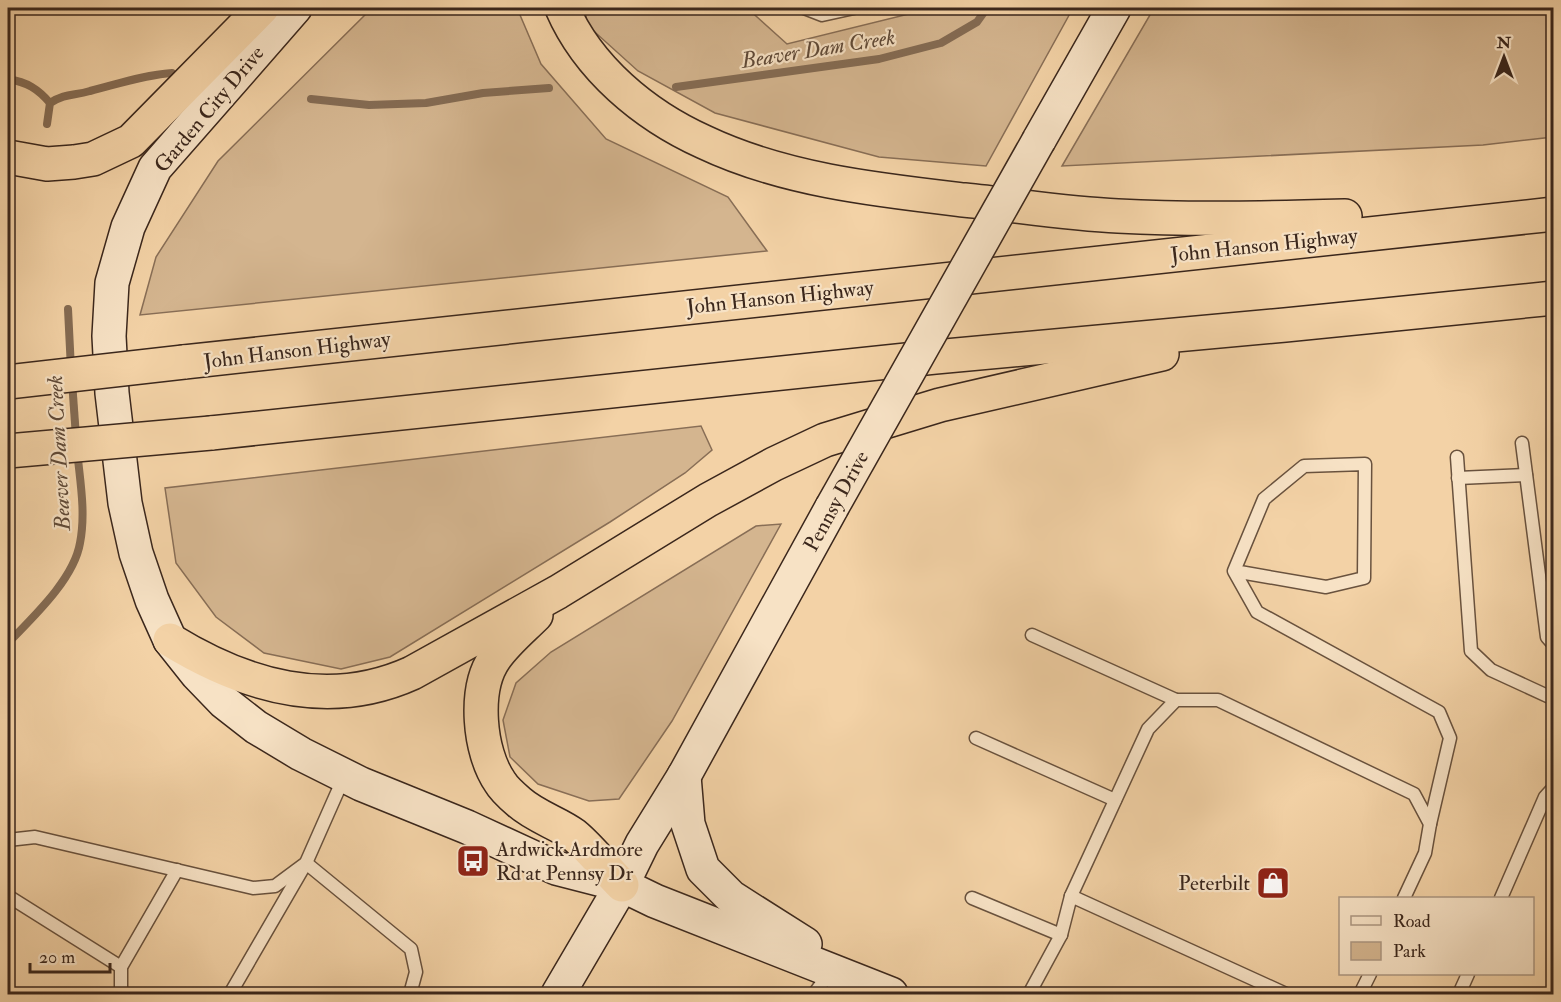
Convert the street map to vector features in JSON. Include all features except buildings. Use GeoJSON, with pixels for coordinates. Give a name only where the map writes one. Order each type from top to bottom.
{"type":"FeatureCollection","features":[{"type":"Feature","properties":{"kind":"highway"},"geometry":{"type":"LineString","coordinates":[[8,157],[47,164],[93,159],[131,141],[262,8]]}},
{"type":"Feature","properties":{"kind":"highway"},"geometry":{"type":"LineString","coordinates":[[562,8],[569,23],[603,70],[628,95],[658,116],[703,142],[755,162],[800,174],[900,193],[1116,216],[1283,218],[1554,213]]}},
{"type":"Feature","properties":{"kind":"highway","name":"John Hanson Highway"},"geometry":{"type":"LineString","coordinates":[[8,382],[1554,213]]}},
{"type":"Feature","properties":{"kind":"highway"},"geometry":{"type":"LineString","coordinates":[[8,451],[211,433],[913,359],[1554,298]]}},
{"type":"Feature","properties":{"kind":"highway"},"geometry":{"type":"LineString","coordinates":[[170,640],[210,662],[282,688],[337,692],[388,684],[558,592],[708,500],[774,464],[825,440],[940,405],[1285,325]]}},
{"type":"Feature","properties":{"kind":"highway"},"geometry":{"type":"LineString","coordinates":[[558,592],[494,660],[486,678],[482,699],[482,731],[488,756],[500,782],[519,802],[541,818],[573,834],[622,885]]}},
{"type":"Feature","properties":{"kind":"main road","name":"Garden City Drive"},"geometry":{"type":"LineString","coordinates":[[295,8],[155,168],[128,227],[112,283],[109,336],[112,393],[125,503],[136,553],[152,600],[170,640],[210,688],[248,721],[301,754],[345,776],[467,827],[556,868],[622,885],[823,982],[880,990]]}},
{"type":"Feature","properties":{"kind":"main road","name":"Pennsy Drive"},"geometry":{"type":"LineString","coordinates":[[558,994],[622,885],[642,844],[684,776],[832,507],[1114,8]]}},
{"type":"Feature","properties":{"kind":"main road"},"geometry":{"type":"LineString","coordinates":[[684,776],[688,824],[703,869],[731,897],[880,990]]}},
{"type":"Feature","properties":{"kind":"lane"},"geometry":{"type":"LineString","coordinates":[[804,8],[822,15],[854,8]]}},
{"type":"Feature","properties":{"kind":"lane"},"geometry":{"type":"LineString","coordinates":[[1522,443],[1547,637],[1554,645]]}},
{"type":"Feature","properties":{"kind":"lane"},"geometry":{"type":"LineString","coordinates":[[1457,457],[1471,651],[1491,670],[1554,699]]}},
{"type":"Feature","properties":{"kind":"lane"},"geometry":{"type":"LineString","coordinates":[[1365,464],[1364,578],[1326,587],[1234,571],[1264,500],[1304,466],[1365,464]]}},
{"type":"Feature","properties":{"kind":"lane"},"geometry":{"type":"LineString","coordinates":[[1458,478],[1526,475]]}},
{"type":"Feature","properties":{"kind":"lane"},"geometry":{"type":"LineString","coordinates":[[1234,571],[1257,612],[1439,712],[1450,738],[1425,853],[1404,897]]}},
{"type":"Feature","properties":{"kind":"lane"},"geometry":{"type":"LineString","coordinates":[[1032,635],[1176,700],[1218,699],[1414,794],[1430,824]]}},
{"type":"Feature","properties":{"kind":"lane"},"geometry":{"type":"LineString","coordinates":[[1029,994],[1062,935],[1071,897],[1148,729],[1176,700]]}},
{"type":"Feature","properties":{"kind":"lane"},"geometry":{"type":"LineString","coordinates":[[976,738],[1115,800]]}},
{"type":"Feature","properties":{"kind":"lane"},"geometry":{"type":"LineString","coordinates":[[230,994],[306,863],[345,776]]}},
{"type":"Feature","properties":{"kind":"lane"},"geometry":{"type":"LineString","coordinates":[[1501,897],[1545,797],[1554,787]]}},
{"type":"Feature","properties":{"kind":"lane"},"geometry":{"type":"LineString","coordinates":[[8,840],[35,837],[254,888],[275,886],[306,863]]}},
{"type":"Feature","properties":{"kind":"lane"},"geometry":{"type":"LineString","coordinates":[[306,863],[411,949],[416,972],[410,994]]}},
{"type":"Feature","properties":{"kind":"lane"},"geometry":{"type":"LineString","coordinates":[[122,994],[121,967],[177,870]]}},
{"type":"Feature","properties":{"kind":"lane"},"geometry":{"type":"LineString","coordinates":[[8,896],[121,967]]}},
{"type":"Feature","properties":{"kind":"lane"},"geometry":{"type":"LineString","coordinates":[[1071,897],[1286,994]]}},
{"type":"Feature","properties":{"kind":"lane"},"geometry":{"type":"LineString","coordinates":[[972,898],[1062,935]]}},
{"type":"Feature","properties":{"kind":"lane"},"geometry":{"type":"LineString","coordinates":[[1360,994],[1370,975]]}},
{"type":"Feature","properties":{"kind":"lane"},"geometry":{"type":"LineString","coordinates":[[1459,994],[1468,975]]}},
{"type":"Feature","properties":{"kind":"green space"},"geometry":{"type":"Polygon","coordinates":[[[372,8],[517,8],[541,64],[606,139],[728,197],[767,251],[140,315],[156,257],[218,161],[372,8]]]}},
{"type":"Feature","properties":{"kind":"green space"},"geometry":{"type":"Polygon","coordinates":[[[585,8],[747,8],[787,44],[933,8],[1073,8],[986,166],[879,157],[715,113],[638,71],[587,25],[585,8]]]}},
{"type":"Feature","properties":{"kind":"green space"},"geometry":{"type":"Polygon","coordinates":[[[1154,8],[1553,8],[1553,137],[1483,145],[1062,166],[1154,8]]]}},
{"type":"Feature","properties":{"kind":"green space"},"geometry":{"type":"Polygon","coordinates":[[[701,426],[712,450],[685,473],[610,522],[390,657],[341,669],[264,653],[216,617],[176,563],[165,488],[701,426]]]}},
{"type":"Feature","properties":{"kind":"green space"},"geometry":{"type":"Polygon","coordinates":[[[781,524],[672,721],[619,799],[589,801],[538,784],[510,757],[503,720],[516,683],[551,652],[756,526],[781,524]]]}},
{"type":"Feature","properties":{"kind":"waterway","name":"Beaver Dam Creek"},"geometry":{"type":"LineString","coordinates":[[676,87],[879,59],[941,43],[977,22],[987,8]]}},
{"type":"Feature","properties":{"kind":"waterway","name":"Beaver Dam Creek"},"geometry":{"type":"LineString","coordinates":[[47,124],[50,103],[61,98],[141,78],[172,73]]}},
{"type":"Feature","properties":{"kind":"waterway"},"geometry":{"type":"LineString","coordinates":[[8,79],[32,87],[50,103]]}},
{"type":"Feature","properties":{"kind":"waterway","name":"Beaver Dam Creek"},"geometry":{"type":"LineString","coordinates":[[311,99],[369,105],[426,103],[483,93],[549,88]]}},
{"type":"Feature","properties":{"kind":"waterway","name":"Beaver Dam Creek"},"geometry":{"type":"LineString","coordinates":[[68,309],[71,369]]}},
{"type":"Feature","properties":{"kind":"waterway","name":"Beaver Dam Creek"},"geometry":{"type":"LineString","coordinates":[[72,381],[76,437]]}},
{"type":"Feature","properties":{"kind":"waterway","name":"Beaver Dam Creek"},"geometry":{"type":"LineString","coordinates":[[8,643],[51,597],[70,570],[76,557],[82,531],[82,496],[77,450]]}},
{"type":"Feature","properties":{"kind":"place","name":"Ardwick Ardmore Rd at Pennsy Dr"},"geometry":{"type":"Point","coordinates":[473,861]}},
{"type":"Feature","properties":{"kind":"place","name":"Peterbilt"},"geometry":{"type":"Point","coordinates":[1273,883]}}]}
